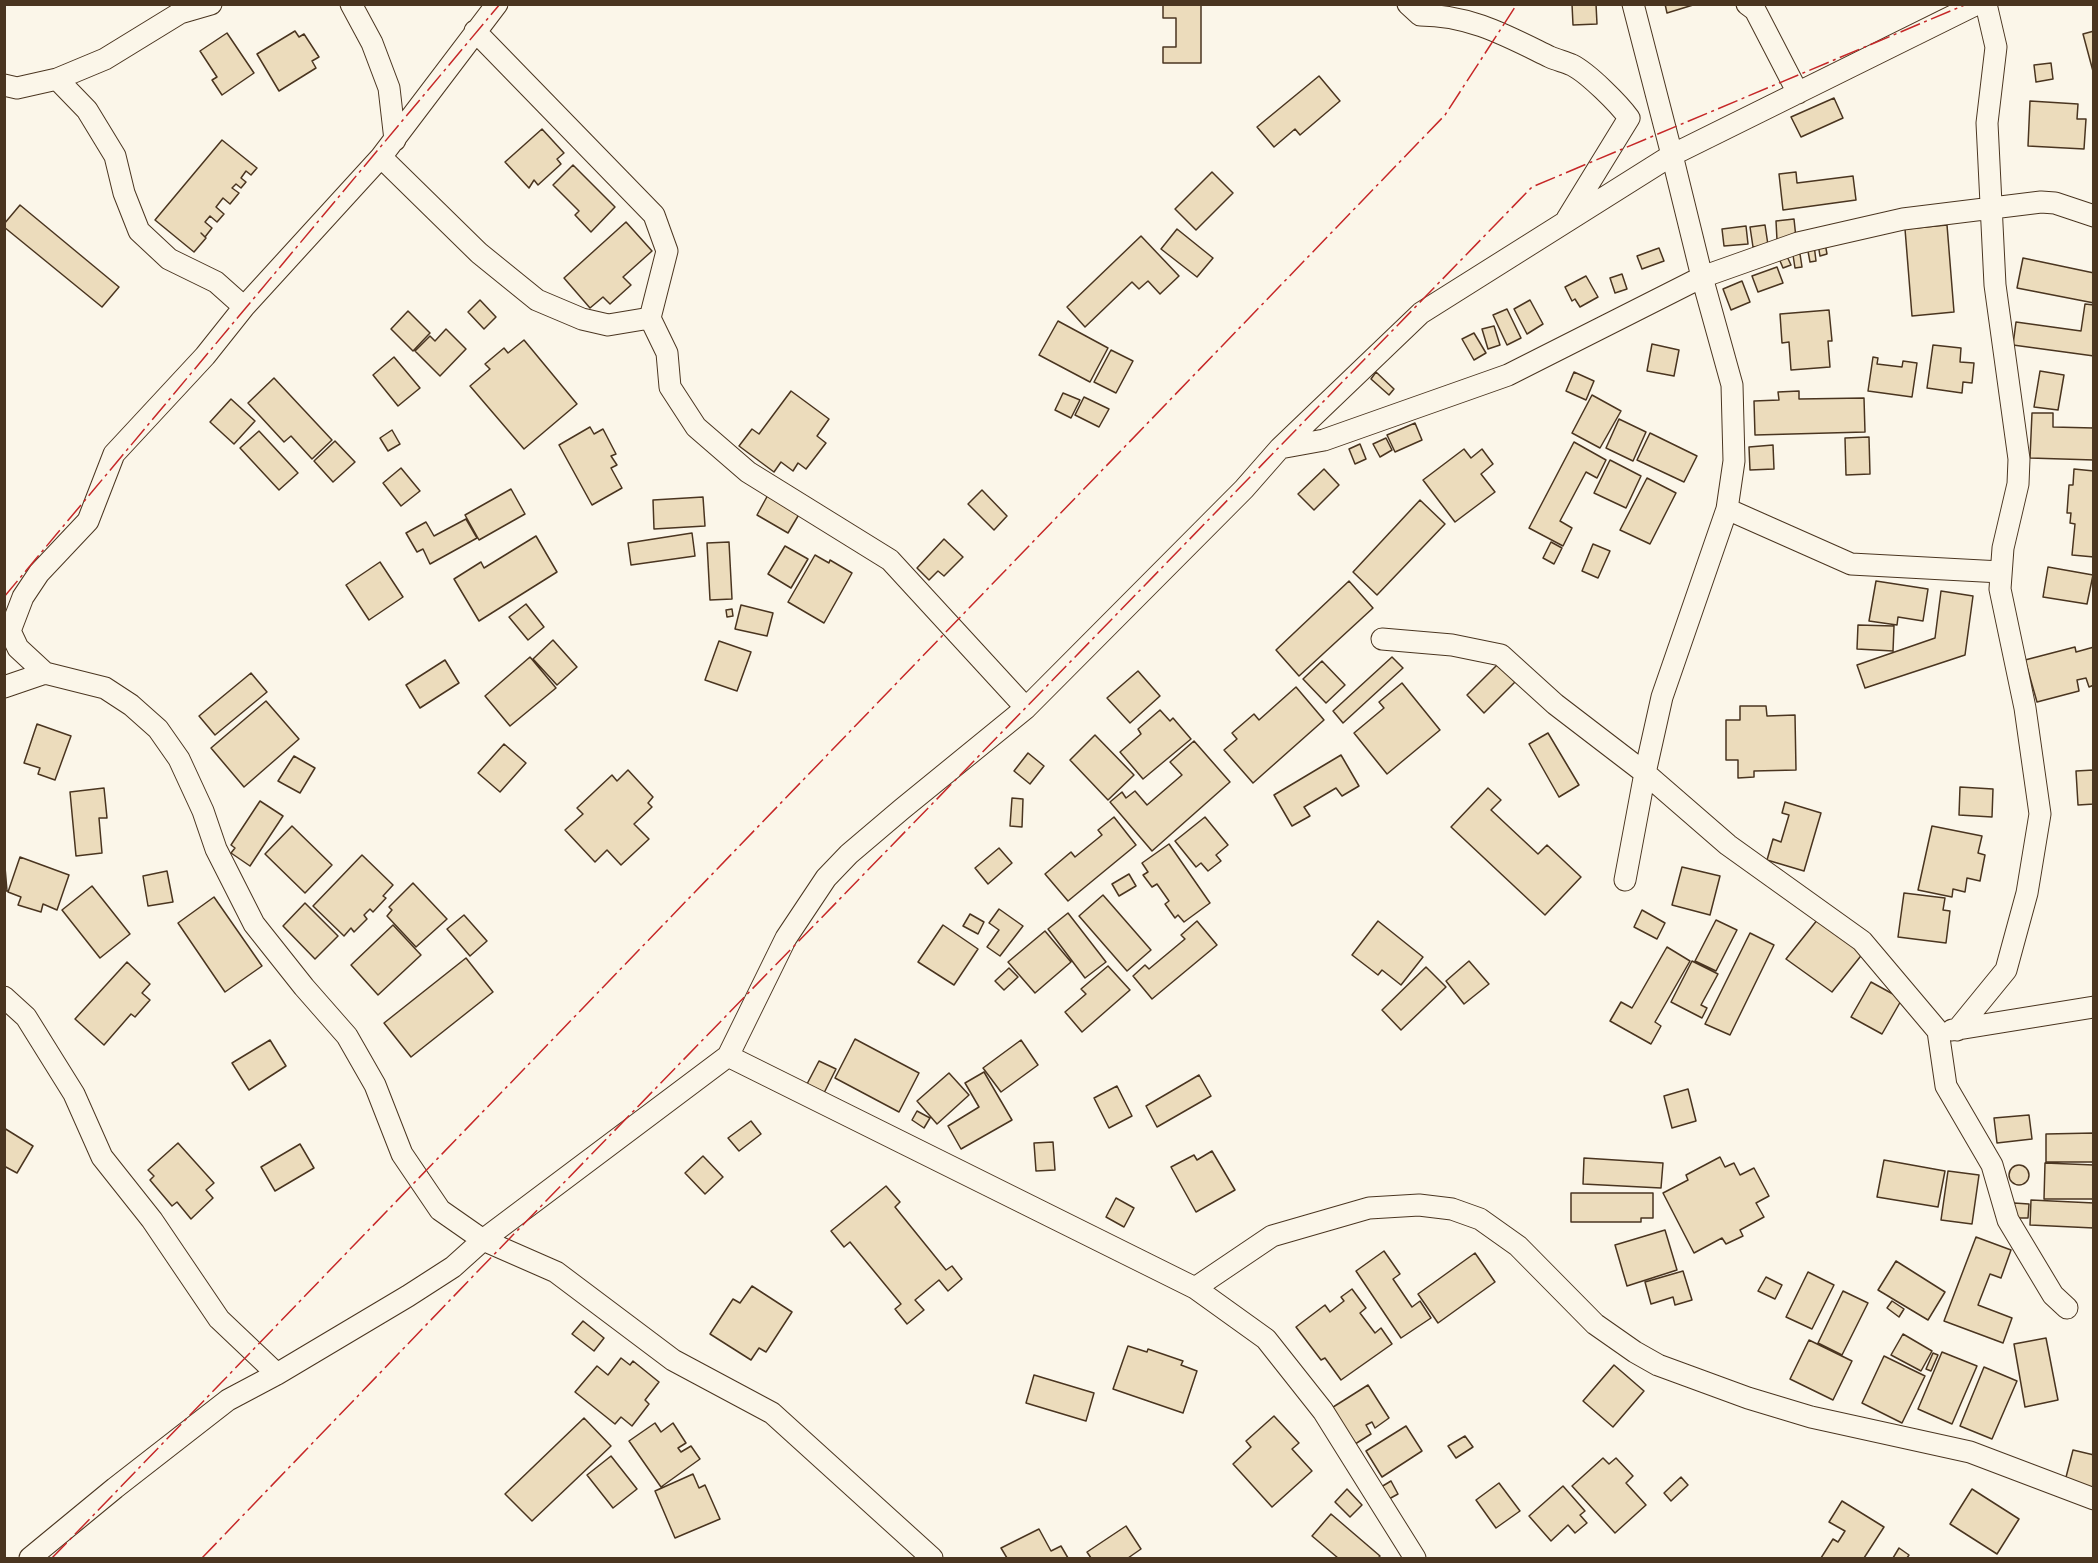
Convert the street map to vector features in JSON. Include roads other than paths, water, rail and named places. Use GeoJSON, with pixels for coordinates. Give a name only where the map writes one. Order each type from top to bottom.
{"type":"FeatureCollection","features":[{"type":"Feature","properties":{"kind":"street"},"geometry":{"type":"LineString","coordinates":[[4,85],[17,88],[57,79],[105,59],[180,13],[211,4]]}},
{"type":"Feature","properties":{"kind":"street"},"geometry":{"type":"LineString","coordinates":[[351,4],[372,44],[388,88],[395,140]]}},
{"type":"Feature","properties":{"kind":"street"},"geometry":{"type":"LineString","coordinates":[[496,4],[381,157],[244,307],[205,356],[114,454],[88,521],[39,573],[23,597],[10,631],[18,648],[45,673],[105,688],[131,705],[158,729],[179,759],[203,811],[216,849],[254,924],[347,1036],[375,1084],[402,1154],[440,1210],[483,1240],[556,1272],[673,1360],[772,1413],[932,1558]]}},
{"type":"Feature","properties":{"kind":"street"},"geometry":{"type":"LineString","coordinates":[[1408,4],[1420,15],[1443,15],[1486,26],[1554,59],[1574,66],[1619,104],[1629,118],[1563,225]]}},
{"type":"Feature","properties":{"kind":"street"},"geometry":{"type":"LineString","coordinates":[[1625,880],[1662,697],[1727,509],[1734,461],[1732,385],[1702,277],[1633,4]]}},
{"type":"Feature","properties":{"kind":"street"},"geometry":{"type":"LineString","coordinates":[[1747,4],[1755,10],[1798,93]]}},
{"type":"Feature","properties":{"kind":"street"},"geometry":{"type":"LineString","coordinates":[[30,1558],[228,1400],[277,1374],[453,1267],[483,1240],[728,1056],[786,938],[826,878],[849,854],[1026,708],[1244,489],[1280,448],[1420,313],[1672,155],[1977,4]]}},
{"type":"Feature","properties":{"kind":"street"},"geometry":{"type":"LineString","coordinates":[[1986,4],[1996,47],[1988,123],[1995,285],[2019,459],[2018,484],[2003,548],[2000,589],[2025,708],[2040,813],[2027,893],[2006,970],[1948,1031],[1946,1086],[1992,1165],[2008,1220],[2053,1295],[2067,1308]]}},
{"type":"Feature","properties":{"kind":"street"},"geometry":{"type":"LineString","coordinates":[[474,31],[654,215],[667,251],[650,318],[667,353],[670,387],[696,428],[748,472],[890,560],[1026,708]]}},
{"type":"Feature","properties":{"kind":"street"},"geometry":{"type":"LineString","coordinates":[[57,79],[87,110],[116,156],[124,193],[140,231],[169,259],[216,282],[244,307]]}},
{"type":"Feature","properties":{"kind":"street"},"geometry":{"type":"LineString","coordinates":[[381,157],[479,253],[537,300],[582,319],[608,325],[650,318]]}},
{"type":"Feature","properties":{"kind":"street"},"geometry":{"type":"LineString","coordinates":[[1280,448],[1324,440],[1508,375],[1702,277],[1798,243],[1903,219],[2041,202],[2055,203],[2094,216]]}},
{"type":"Feature","properties":{"kind":"street"},"geometry":{"type":"LineString","coordinates":[[1727,509],[1851,564],[2001,573]]}},
{"type":"Feature","properties":{"kind":"street"},"geometry":{"type":"LineString","coordinates":[[1382,639],[1452,645],[1501,655],[1555,704],[1645,772],[1728,845],[1862,941],[1948,1031]]}},
{"type":"Feature","properties":{"kind":"street"},"geometry":{"type":"LineString","coordinates":[[4,687],[45,673]]}},
{"type":"Feature","properties":{"kind":"street"},"geometry":{"type":"LineString","coordinates":[[4,998],[26,1017],[74,1094],[102,1157],[152,1220],[219,1319],[277,1374]]}},
{"type":"Feature","properties":{"kind":"street"},"geometry":{"type":"LineString","coordinates":[[1948,1031],[2094,1007]]}},
{"type":"Feature","properties":{"kind":"street"},"geometry":{"type":"LineString","coordinates":[[728,1056],[1195,1288],[1266,1339],[1323,1411],[1415,1558]]}},
{"type":"Feature","properties":{"kind":"street"},"geometry":{"type":"LineString","coordinates":[[1195,1288],[1272,1236],[1369,1208],[1419,1205],[1452,1209],[1480,1220],[1518,1246],[1595,1324],[1658,1365],[1748,1398],[1811,1417],[1970,1452],[2094,1499]]}}]}
